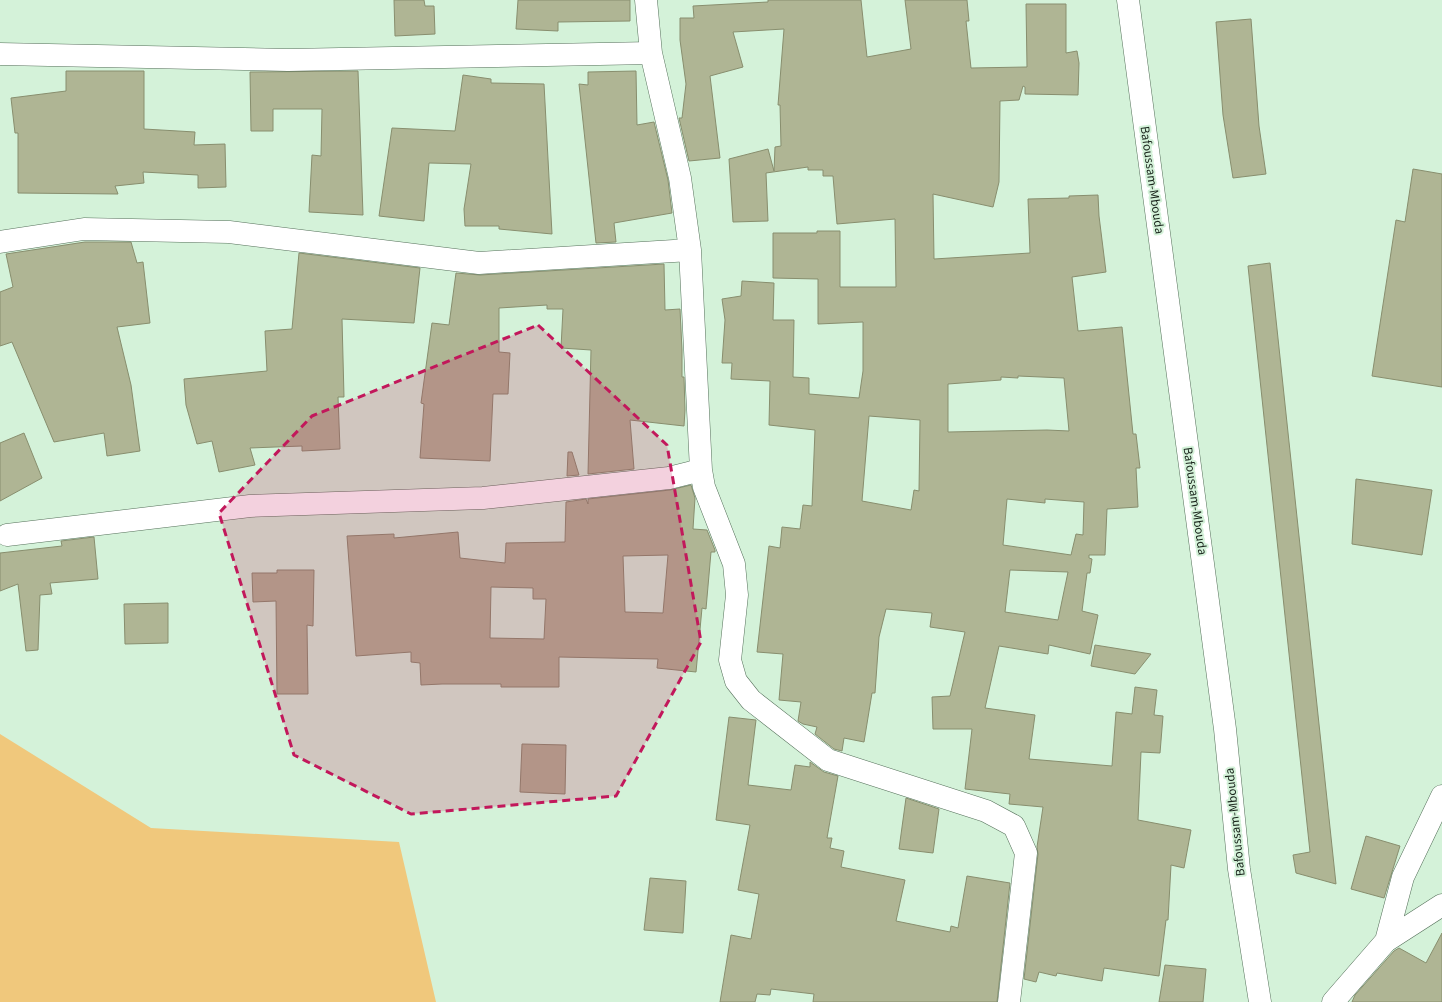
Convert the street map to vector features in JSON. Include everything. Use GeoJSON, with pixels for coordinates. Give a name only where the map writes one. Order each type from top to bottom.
{"type":"FeatureCollection","features":[{"type":"Feature","properties":{"kind":"main road"},"geometry":{"type":"LineString","coordinates":[[646,0],[651,54],[680,178],[690,250],[701,470],[704,487],[734,564],[737,595],[730,660],[736,681],[751,700],[828,760],[986,811],[1014,826],[1026,853],[1009,1002]]}},
{"type":"Feature","properties":{"kind":"main road","name":"Bafoussam-Mbouda"},"geometry":{"type":"LineString","coordinates":[[1128,0],[1225,729],[1239,869],[1260,1002]]}},
{"type":"Feature","properties":{"kind":"main road"},"geometry":{"type":"LineString","coordinates":[[0,54],[288,60],[651,54]]}},
{"type":"Feature","properties":{"kind":"main road"},"geometry":{"type":"LineString","coordinates":[[0,242],[84,229],[229,232],[479,262],[690,250]]}},
{"type":"Feature","properties":{"kind":"main road"},"geometry":{"type":"LineString","coordinates":[[8,535],[250,506],[483,498],[669,478],[701,470]]}},
{"type":"Feature","properties":{"kind":"main road"},"geometry":{"type":"LineString","coordinates":[[1386,941],[1403,877],[1442,796]]}},
{"type":"Feature","properties":{"kind":"main road"},"geometry":{"type":"LineString","coordinates":[[1333,1002],[1386,941],[1442,905]]}},
{"type":"Feature","properties":{"kind":"highlighted area"},"geometry":{"type":"Polygon","coordinates":[[[538,325],[667,445],[701,642],[616,796],[411,814],[294,755],[219,513],[312,416],[538,325]]]}},
{"type":"Feature","properties":{"kind":"shaded area"},"geometry":{"type":"Polygon","coordinates":[[[0,734],[151,828],[399,842],[436,1002],[0,1002],[0,734]]]}},
{"type":"Feature","properties":{"kind":"building"},"geometry":{"type":"Polygon","coordinates":[[[394,0],[424,0],[425,6],[434,6],[435,34],[395,36],[394,0]]]}},
{"type":"Feature","properties":{"kind":"building"},"geometry":{"type":"Polygon","coordinates":[[[518,0],[630,0],[630,21],[558,22],[558,31],[516,29],[518,0]]]}},
{"type":"Feature","properties":{"kind":"building"},"geometry":{"type":"Polygon","coordinates":[[[768,0],[861,0],[867,57],[911,49],[905,0],[967,0],[969,21],[966,21],[971,68],[1027,67],[1026,4],[1066,4],[1066,53],[1077,51],[1079,63],[1078,95],[1025,94],[1025,87],[1023,86],[1019,100],[1000,101],[999,182],[993,207],[933,194],[934,259],[1030,253],[1028,199],[1069,198],[1069,196],[1098,195],[1106,272],[1072,277],[1078,331],[1122,327],[1133,434],[1136,434],[1140,468],[1136,468],[1138,507],[1107,509],[1105,555],[1089,555],[1089,558],[1092,559],[1090,573],[1087,573],[1082,611],[1098,615],[1090,654],[1049,645],[1048,654],[999,646],[985,708],[1035,715],[1029,759],[1112,766],[1116,712],[1132,714],[1135,687],[1157,690],[1154,715],[1163,716],[1160,753],[1141,752],[1138,820],[1191,830],[1184,868],[1171,865],[1168,920],[1166,920],[1159,976],[1104,968],[1102,981],[1057,973],[1056,976],[1039,972],[1036,982],[1024,979],[1038,854],[1037,847],[1043,807],[1009,804],[1010,794],[965,789],[972,729],[933,729],[932,697],[950,696],[965,632],[930,627],[932,613],[886,609],[879,637],[875,693],[872,693],[864,742],[844,738],[842,751],[834,749],[815,734],[817,727],[803,724],[798,721],[801,702],[779,700],[783,654],[757,652],[769,546],[780,548],[782,527],[800,529],[803,505],[812,506],[815,430],[769,425],[770,381],[731,379],[732,363],[722,363],[725,320],[722,299],[741,296],[742,281],[774,283],[773,320],[794,320],[793,377],[809,378],[809,394],[859,398],[863,371],[863,322],[818,324],[818,279],[773,278],[773,233],[817,233],[817,231],[840,231],[840,287],[896,287],[895,219],[837,224],[833,176],[823,176],[823,170],[808,170],[808,167],[766,173],[768,221],[733,222],[729,159],[768,149],[774,171],[775,147],[781,146],[780,105],[778,105],[784,29],[733,32],[743,67],[710,76],[720,158],[689,161],[679,118],[682,118],[686,84],[680,40],[680,18],[694,18],[693,6],[768,2],[768,0]],[[1018,376],[1018,378],[1001,377],[1001,380],[948,384],[948,432],[1069,431],[1064,378],[1018,376]],[[869,416],[862,501],[911,510],[914,490],[919,491],[920,420],[869,416]],[[1007,499],[1003,545],[1071,555],[1076,534],[1083,535],[1084,502],[1045,499],[1045,503],[1007,499]],[[1010,570],[1005,612],[1058,620],[1068,572],[1010,570]]]}},
{"type":"Feature","properties":{"kind":"building"},"geometry":{"type":"Polygon","coordinates":[[[1251,19],[1259,126],[1266,174],[1233,178],[1223,115],[1216,22],[1251,19]]]}},
{"type":"Feature","properties":{"kind":"building"},"geometry":{"type":"Polygon","coordinates":[[[66,71],[144,71],[144,129],[195,132],[194,145],[225,144],[226,187],[198,188],[198,175],[143,172],[144,183],[115,186],[118,194],[18,193],[18,133],[15,133],[11,98],[66,91],[66,71]]]}},
{"type":"Feature","properties":{"kind":"building"},"geometry":{"type":"Polygon","coordinates":[[[358,71],[363,215],[309,212],[312,155],[321,156],[322,109],[273,109],[273,131],[251,131],[250,72],[358,71]]]}},
{"type":"Feature","properties":{"kind":"building"},"geometry":{"type":"Polygon","coordinates":[[[636,71],[637,125],[654,122],[668,180],[672,213],[614,223],[616,242],[596,243],[579,84],[588,85],[588,72],[636,71]]]}},
{"type":"Feature","properties":{"kind":"building"},"geometry":{"type":"Polygon","coordinates":[[[463,75],[491,79],[491,83],[544,84],[552,234],[499,229],[499,226],[465,226],[464,209],[471,164],[429,163],[424,221],[379,216],[392,128],[455,131],[463,75]]]}},
{"type":"Feature","properties":{"kind":"building"},"geometry":{"type":"Polygon","coordinates":[[[1413,169],[1442,174],[1442,387],[1372,376],[1396,220],[1405,222],[1413,169]]]}},
{"type":"Feature","properties":{"kind":"building"},"geometry":{"type":"Polygon","coordinates":[[[85,242],[131,242],[137,263],[143,262],[150,323],[117,327],[131,385],[140,451],[107,456],[104,433],[54,442],[12,342],[0,346],[0,292],[13,287],[6,254],[85,242]]]}},
{"type":"Feature","properties":{"kind":"building"},"geometry":{"type":"Polygon","coordinates":[[[299,253],[420,268],[414,323],[342,319],[344,397],[338,397],[340,449],[302,451],[302,446],[250,448],[255,465],[219,472],[212,441],[197,444],[186,405],[184,379],[267,371],[265,331],[292,329],[299,253]]]}},
{"type":"Feature","properties":{"kind":"building"},"geometry":{"type":"Polygon","coordinates":[[[1270,263],[1336,884],[1296,873],[1293,855],[1310,852],[1248,266],[1270,263]]]}},
{"type":"Feature","properties":{"kind":"building"},"geometry":{"type":"Polygon","coordinates":[[[664,264],[665,310],[680,309],[682,377],[684,377],[684,426],[630,420],[634,469],[588,474],[591,350],[561,348],[563,309],[547,309],[547,305],[499,308],[499,352],[510,353],[508,394],[493,394],[490,461],[420,458],[424,404],[421,403],[432,323],[449,325],[456,273],[480,275],[664,264]]]}},
{"type":"Feature","properties":{"kind":"building"},"geometry":{"type":"Polygon","coordinates":[[[24,433],[42,478],[0,501],[0,443],[24,433]]]}},
{"type":"Feature","properties":{"kind":"building"},"geometry":{"type":"Polygon","coordinates":[[[568,452],[572,452],[579,475],[567,476],[568,452]]]}},
{"type":"Feature","properties":{"kind":"building"},"geometry":{"type":"Polygon","coordinates":[[[1356,479],[1432,490],[1422,555],[1352,544],[1356,479]]]}},
{"type":"Feature","properties":{"kind":"building"},"geometry":{"type":"Polygon","coordinates":[[[691,485],[695,498],[693,529],[707,530],[715,550],[715,552],[711,552],[706,609],[702,608],[696,672],[657,668],[658,659],[559,657],[559,687],[501,687],[501,684],[421,685],[420,663],[411,662],[411,652],[356,656],[347,536],[394,534],[394,538],[458,532],[460,558],[505,563],[506,543],[565,542],[566,502],[586,499],[588,504],[588,499],[670,490],[691,485]],[[668,555],[623,556],[625,612],[663,613],[668,555]],[[491,587],[490,638],[544,639],[546,599],[533,599],[533,588],[491,587]]]}},
{"type":"Feature","properties":{"kind":"building"},"geometry":{"type":"Polygon","coordinates":[[[94,537],[98,579],[50,583],[52,594],[40,595],[38,650],[26,651],[18,584],[0,591],[0,553],[62,546],[61,541],[94,537]]]}},
{"type":"Feature","properties":{"kind":"building"},"geometry":{"type":"Polygon","coordinates":[[[277,570],[314,570],[313,626],[307,625],[308,694],[277,694],[276,601],[253,602],[252,573],[277,573],[277,570]]]}},
{"type":"Feature","properties":{"kind":"building"},"geometry":{"type":"Polygon","coordinates":[[[168,603],[168,643],[125,644],[124,604],[168,603]]]}},
{"type":"Feature","properties":{"kind":"building"},"geometry":{"type":"Polygon","coordinates":[[[1095,645],[1151,654],[1135,674],[1091,666],[1095,645]]]}},
{"type":"Feature","properties":{"kind":"building"},"geometry":{"type":"Polygon","coordinates":[[[729,717],[756,720],[748,785],[791,790],[795,765],[810,767],[810,762],[824,772],[838,776],[827,838],[832,838],[830,848],[844,851],[841,867],[905,880],[896,921],[950,932],[951,926],[958,928],[967,876],[1010,883],[997,1002],[813,1002],[814,994],[771,989],[770,995],[757,994],[755,1002],[720,1002],[731,935],[751,939],[759,894],[738,890],[750,825],[716,820],[729,717]]]}},
{"type":"Feature","properties":{"kind":"building"},"geometry":{"type":"Polygon","coordinates":[[[522,744],[566,745],[565,794],[520,792],[522,744]]]}},
{"type":"Feature","properties":{"kind":"building"},"geometry":{"type":"Polygon","coordinates":[[[906,798],[939,809],[933,853],[899,849],[906,798]]]}},
{"type":"Feature","properties":{"kind":"building"},"geometry":{"type":"Polygon","coordinates":[[[1366,836],[1400,846],[1384,898],[1351,889],[1366,836]]]}},
{"type":"Feature","properties":{"kind":"building"},"geometry":{"type":"Polygon","coordinates":[[[650,878],[686,881],[683,933],[644,930],[650,878]]]}},
{"type":"Feature","properties":{"kind":"building"},"geometry":{"type":"Polygon","coordinates":[[[1442,933],[1442,1002],[1352,1002],[1355,995],[1394,951],[1399,948],[1426,963],[1442,933]]]}},
{"type":"Feature","properties":{"kind":"building"},"geometry":{"type":"Polygon","coordinates":[[[1165,965],[1206,969],[1203,1002],[1159,1002],[1165,965]]]}}]}
